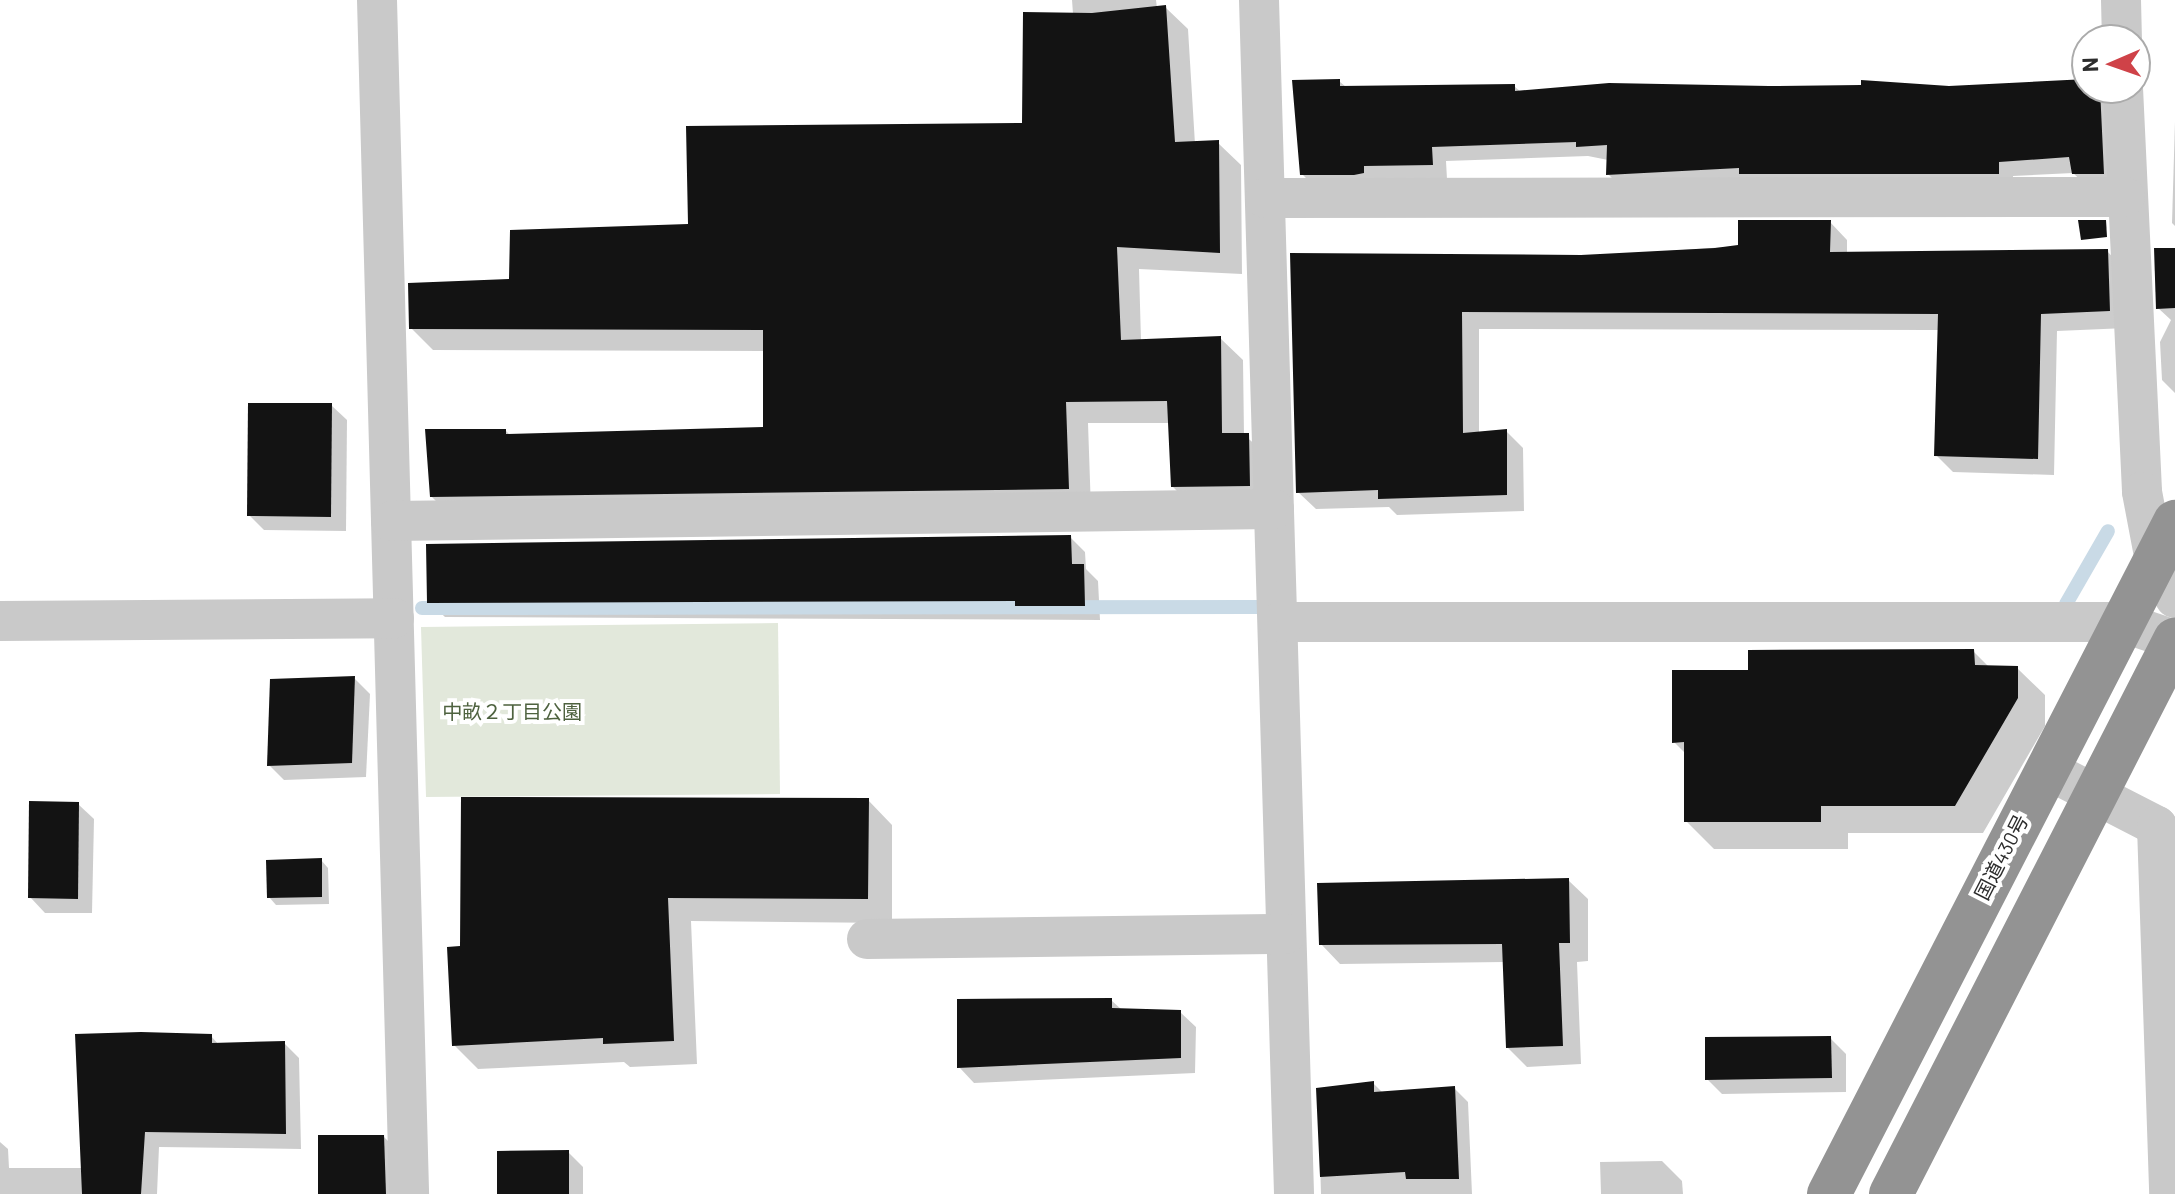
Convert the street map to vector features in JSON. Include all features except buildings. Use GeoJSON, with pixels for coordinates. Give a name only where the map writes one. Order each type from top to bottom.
{"type":"FeatureCollection","features":[{"type":"Feature","properties":{"kind":"highway","name":"国道430号"},"geometry":{"type":"LineString","coordinates":[[1829,1194],[2121,622],[2165,579],[2175,522]]}},
{"type":"Feature","properties":{"kind":"highway"},"geometry":{"type":"LineString","coordinates":[[1891,1194],[2175,640]]}},
{"type":"Feature","properties":{"kind":"street"},"geometry":{"type":"LineString","coordinates":[[377,0],[409,1194]]}},
{"type":"Feature","properties":{"kind":"street"},"geometry":{"type":"LineString","coordinates":[[1259,0],[1294,1194]]}},
{"type":"Feature","properties":{"kind":"street"},"geometry":{"type":"LineString","coordinates":[[2121,0],[2122,24]]}},
{"type":"Feature","properties":{"kind":"street"},"geometry":{"type":"LineString","coordinates":[[2123,104],[2125,197],[2142,492],[2165,579]]}},
{"type":"Feature","properties":{"kind":"street"},"geometry":{"type":"LineString","coordinates":[[1265,198],[2125,197]]}},
{"type":"Feature","properties":{"kind":"street"},"geometry":{"type":"LineString","coordinates":[[391,521],[1274,509]]}},
{"type":"Feature","properties":{"kind":"street"},"geometry":{"type":"LineString","coordinates":[[0,621],[394,618]]}},
{"type":"Feature","properties":{"kind":"street"},"geometry":{"type":"LineString","coordinates":[[1279,622],[2121,622],[2175,640]]}},
{"type":"Feature","properties":{"kind":"street"},"geometry":{"type":"LineString","coordinates":[[2046,769],[2157,826],[2171,1024],[2169,1194]]}},
{"type":"Feature","properties":{"kind":"street"},"geometry":{"type":"LineString","coordinates":[[867,939],[1286,934]]}},
{"type":"Feature","properties":{"kind":"green space","name":"中畝２丁目公園"},"geometry":{"type":"Polygon","coordinates":[[[778,623],[780,794],[426,797],[421,627],[778,623]]]}},
{"type":"Feature","properties":{"kind":"waterway"},"geometry":{"type":"LineString","coordinates":[[2066,604],[2108,531]]}},
{"type":"Feature","properties":{"kind":"waterway"},"geometry":{"type":"LineString","coordinates":[[422,608],[1260,607]]}}]}
